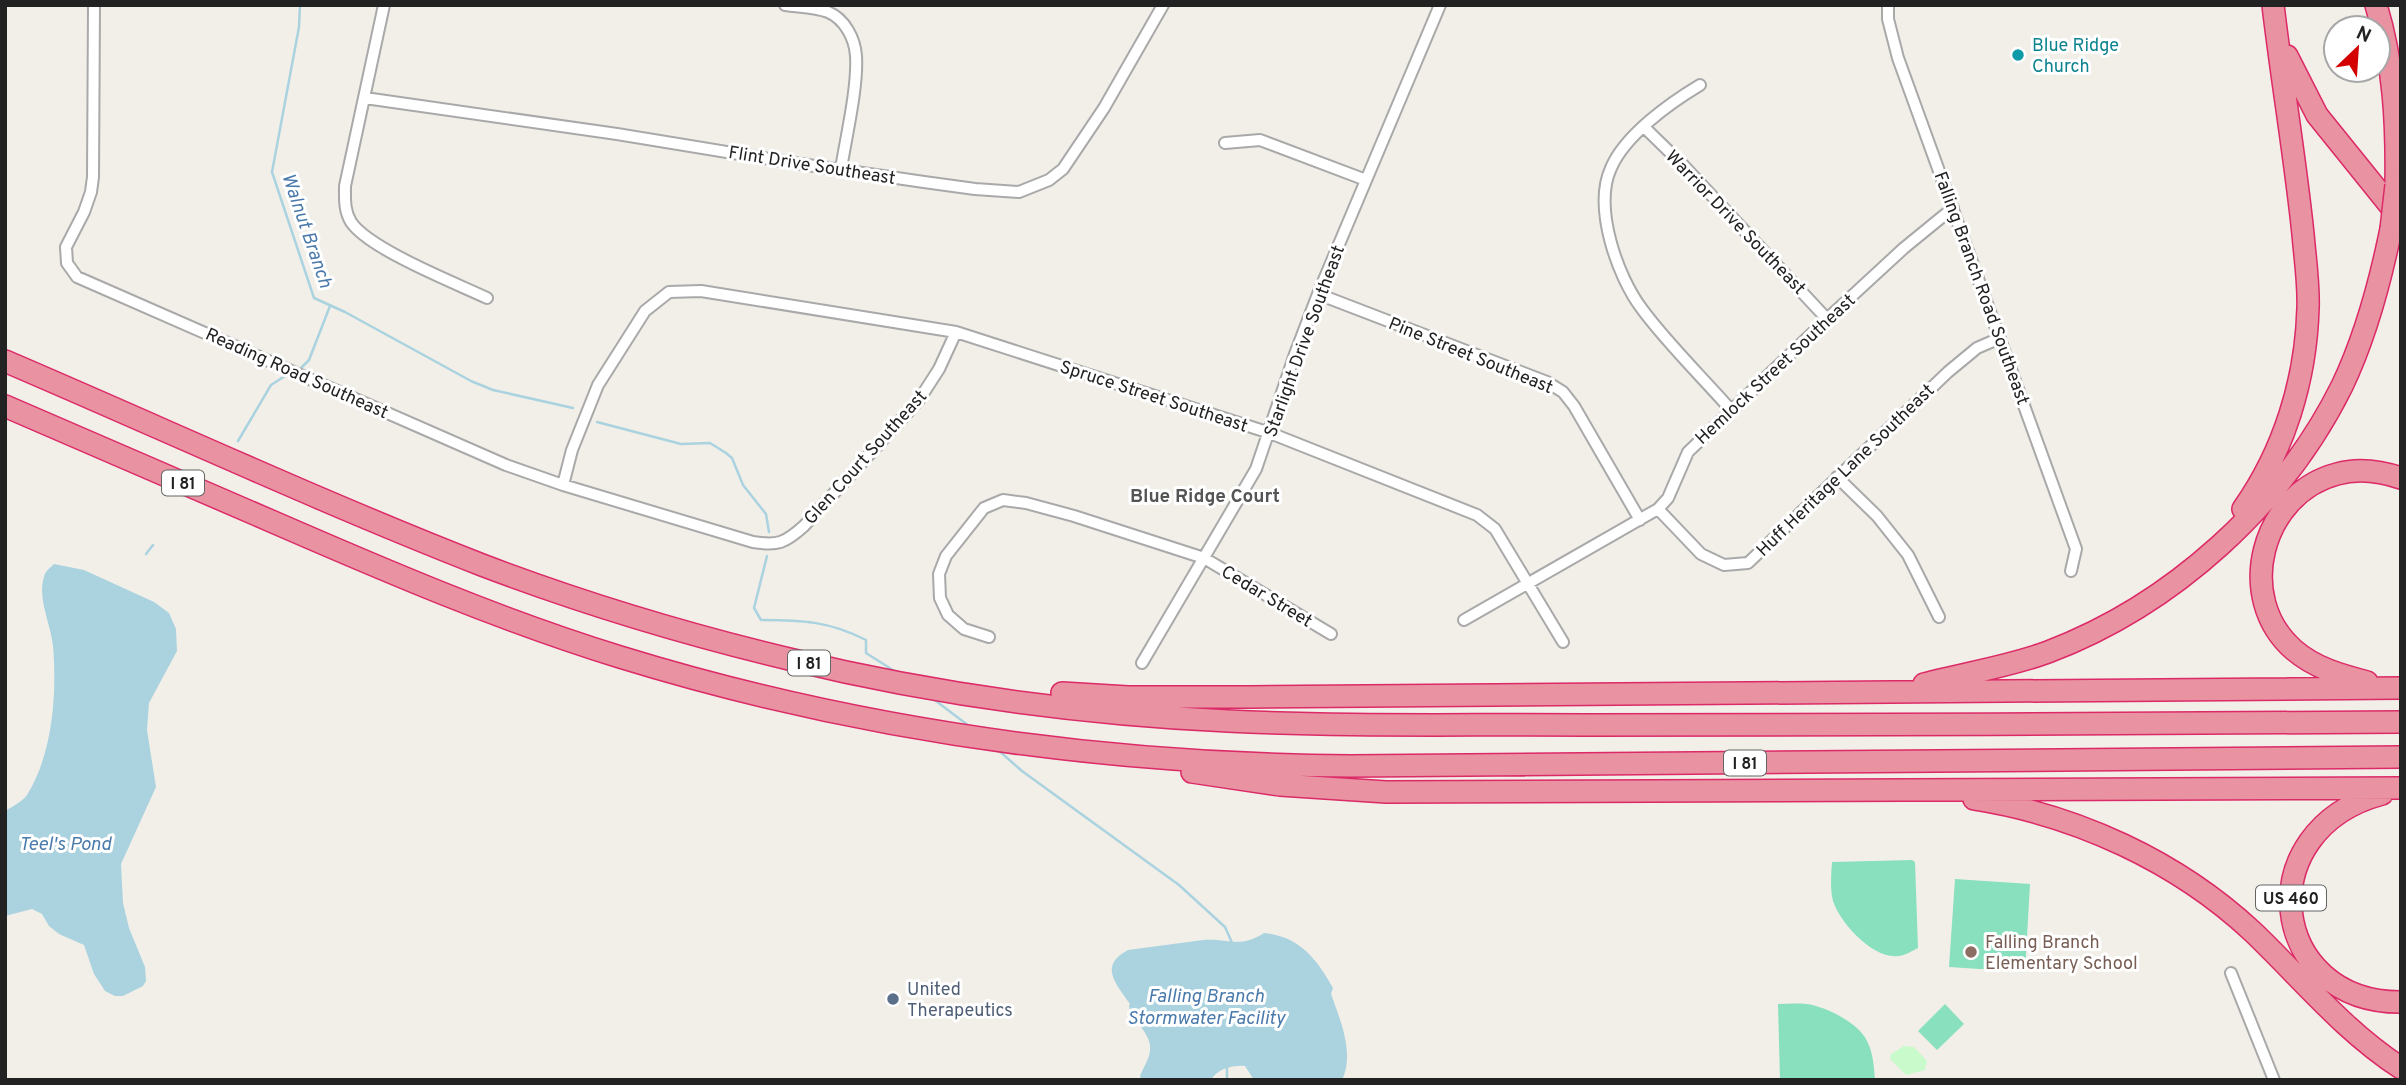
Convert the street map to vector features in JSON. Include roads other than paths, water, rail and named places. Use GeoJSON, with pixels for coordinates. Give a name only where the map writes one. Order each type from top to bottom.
{"type":"FeatureCollection","features":[{"type":"Feature","properties":{"kind":"highway"},"geometry":{"type":"LineString","coordinates":[[1887,693],[1996,668],[2061,646],[2146,600],[2210,553],[2250,518],[2290,469],[2341,387],[2370,317],[2396,224],[2397,137],[2394,96],[2389,57],[2376,5]]}},
{"type":"Feature","properties":{"kind":"highway"},"geometry":{"type":"LineString","coordinates":[[2387,5],[2401,41]]}},
{"type":"Feature","properties":{"kind":"highway"},"geometry":{"type":"LineString","coordinates":[[2274,13],[2291,68],[2317,115],[2396,224]]}},
{"type":"Feature","properties":{"kind":"highway"},"geometry":{"type":"LineString","coordinates":[[2210,553],[2253,495],[2273,457],[2288,424],[2304,348],[2308,308],[2300,204],[2274,13]]}},
{"type":"Feature","properties":{"kind":"highway","name":"I 81"},"geometry":{"type":"LineString","coordinates":[[5,361],[484,565],[575,598],[792,660],[938,689],[1058,707],[1220,721],[1307,724],[2401,722]]}},
{"type":"Feature","properties":{"kind":"highway","name":"I 81"},"geometry":{"type":"LineString","coordinates":[[5,406],[460,601],[620,656],[740,690],[841,713],[956,734],[1090,753],[1251,764],[1351,766],[2401,757]]}},
{"type":"Feature","properties":{"kind":"highway"},"geometry":{"type":"LineString","coordinates":[[2399,688],[2325,670],[2293,649],[2278,634],[2268,615],[2260,583],[2264,547],[2276,520],[2294,499],[2314,484],[2337,474],[2355,471],[2374,471],[2401,478]]}},
{"type":"Feature","properties":{"kind":"highway"},"geometry":{"type":"LineString","coordinates":[[697,635],[953,679],[1077,695],[1251,697],[2399,688]]}},
{"type":"Feature","properties":{"kind":"highway"},"geometry":{"type":"LineString","coordinates":[[1090,753],[1232,779],[1386,792],[2401,789]]}},
{"type":"Feature","properties":{"kind":"highway","name":"US 460"},"geometry":{"type":"LineString","coordinates":[[2401,789],[2357,802],[2330,818],[2318,830],[2297,863],[2291,885],[2291,902],[2297,936],[2305,952],[2333,982],[2365,998],[2401,1002]]}},
{"type":"Feature","properties":{"kind":"highway"},"geometry":{"type":"LineString","coordinates":[[1910,790],[1990,801],[2029,810],[2109,838],[2154,861],[2200,888],[2228,911],[2349,1029],[2401,1068]]}},
{"type":"Feature","properties":{"kind":"street","name":"Reading Road Southeast"},"geometry":{"type":"LineString","coordinates":[[94,5],[93,177],[91,192],[66,247],[67,263],[77,277],[506,465],[563,485],[753,542],[770,545],[787,541]]}},
{"type":"Feature","properties":{"kind":"street"},"geometry":{"type":"LineString","coordinates":[[384,5],[345,186],[345,204],[350,220],[361,234],[380,246],[487,299]]}},
{"type":"Feature","properties":{"kind":"street"},"geometry":{"type":"LineString","coordinates":[[785,5],[828,12],[841,20],[849,31],[856,56],[855,76],[841,169]]}},
{"type":"Feature","properties":{"kind":"street","name":"Flint Drive Southeast"},"geometry":{"type":"LineString","coordinates":[[365,99],[617,134],[975,190],[1019,192],[1049,180],[1063,169],[1104,108],[1163,5]]}},
{"type":"Feature","properties":{"kind":"street","name":"Starlight Drive Southeast"},"geometry":{"type":"LineString","coordinates":[[1142,663],[1256,469],[1318,294],[1440,5]]}},
{"type":"Feature","properties":{"kind":"street","name":"Falling Branch Road Southeast"},"geometry":{"type":"LineString","coordinates":[[1888,5],[1888,19],[1898,58],[2076,549],[2071,570]]}},
{"type":"Feature","properties":{"kind":"street"},"geometry":{"type":"LineString","coordinates":[[1700,85],[1679,98],[1625,145],[1611,167],[1604,189],[1605,214],[1616,260],[1641,308],[1731,410]]}},
{"type":"Feature","properties":{"kind":"street","name":"Warrior Drive Southeast"},"geometry":{"type":"LineString","coordinates":[[1644,127],[1827,319]]}},
{"type":"Feature","properties":{"kind":"street"},"geometry":{"type":"LineString","coordinates":[[1225,143],[1260,140],[1366,180]]}},
{"type":"Feature","properties":{"kind":"street","name":"Hemlock Street Southeast"},"geometry":{"type":"LineString","coordinates":[[1464,620],[1658,509],[1672,491],[1688,452],[1904,248],[1953,208]]}},
{"type":"Feature","properties":{"kind":"street","name":"Spruce Street Southeast"},"geometry":{"type":"LineString","coordinates":[[563,485],[572,450],[598,385],[645,311],[669,292],[701,291],[956,332],[1270,433],[1477,515],[1495,529],[1563,642]]}},
{"type":"Feature","properties":{"kind":"street","name":"Pine Street Southeast"},"geometry":{"type":"LineString","coordinates":[[1318,294],[1547,382],[1563,392],[1574,406],[1640,520]]}},
{"type":"Feature","properties":{"kind":"street","name":"Glen Court Southeast"},"geometry":{"type":"LineString","coordinates":[[787,541],[822,507],[919,400],[939,369],[956,332]]}},
{"type":"Feature","properties":{"kind":"street","name":"Huff Heritage Lane Southeast"},"geometry":{"type":"LineString","coordinates":[[1658,509],[1701,554],[1724,565],[1748,563],[1977,348],[2000,338]]}},
{"type":"Feature","properties":{"kind":"street"},"geometry":{"type":"LineString","coordinates":[[1837,477],[1877,516],[1908,555],[1939,617]]}},
{"type":"Feature","properties":{"kind":"street","name":"Cedar Street"},"geometry":{"type":"LineString","coordinates":[[989,638],[964,629],[948,615],[940,598],[939,574],[946,555],[984,508],[1003,500],[1026,503],[1074,516],[1204,558],[1331,634]]}},
{"type":"Feature","properties":{"kind":"street"},"geometry":{"type":"LineString","coordinates":[[2231,973],[2274,1080]]}},
{"type":"Feature","properties":{"kind":"water","name":"Teel's Pond"},"geometry":{"type":"Polygon","coordinates":[[[54,564],[84,570],[154,602],[169,613],[176,629],[177,651],[149,703],[147,730],[156,787],[121,864],[123,903],[129,928],[145,967],[146,981],[143,986],[123,996],[115,996],[105,991],[94,974],[84,945],[59,934],[49,926],[42,914],[32,909],[5,916],[5,811],[27,795],[36,779],[43,761],[51,723],[53,646],[43,603],[42,585],[45,573],[54,564]]]}},
{"type":"Feature","properties":{"kind":"water","name":"Falling Branch Stormwater Facility"},"geometry":{"type":"Polygon","coordinates":[[[1264,933],[1287,939],[1306,951],[1333,988],[1331,994],[1347,1048],[1346,1070],[1342,1080],[1254,1080],[1245,1066],[1240,1066],[1221,1070],[1211,1080],[1142,1080],[1140,1076],[1149,1056],[1150,1045],[1146,1034],[1132,1015],[1130,1004],[1114,980],[1114,961],[1128,950],[1203,940],[1241,942],[1264,933]]]}},
{"type":"Feature","properties":{"kind":"waterway","name":"Walnut Branch"},"geometry":{"type":"LineString","coordinates":[[300,5],[299,27],[272,172],[314,298],[345,312],[471,381],[493,390],[573,408]]}},
{"type":"Feature","properties":{"kind":"waterway","name":"Walnut Branch"},"geometry":{"type":"LineString","coordinates":[[302,367],[309,360],[330,306]]}},
{"type":"Feature","properties":{"kind":"waterway","name":"Walnut Branch"},"geometry":{"type":"LineString","coordinates":[[238,441],[271,385],[285,376]]}},
{"type":"Feature","properties":{"kind":"waterway"},"geometry":{"type":"LineString","coordinates":[[597,422],[681,444],[710,443],[726,453],[732,458],[743,485],[766,514],[769,532]]}},
{"type":"Feature","properties":{"kind":"waterway","name":"Walnut Branch"},"geometry":{"type":"LineString","coordinates":[[146,554],[153,545]]}},
{"type":"Feature","properties":{"kind":"waterway"},"geometry":{"type":"LineString","coordinates":[[767,556],[754,608],[761,620],[815,623],[853,634],[866,640],[866,653],[896,672]]}},
{"type":"Feature","properties":{"kind":"waterway"},"geometry":{"type":"LineString","coordinates":[[932,698],[969,726]]}},
{"type":"Feature","properties":{"kind":"waterway"},"geometry":{"type":"LineString","coordinates":[[998,750],[1022,771],[1179,885],[1225,927],[1233,945]]}},
{"type":"Feature","properties":{"kind":"waterway"},"geometry":{"type":"LineString","coordinates":[[1227,1066],[1227,1080]]}},
{"type":"Feature","properties":{"kind":"place","name":"Blue Ridge Church"},"geometry":{"type":"Point","coordinates":[2018,55]}},
{"type":"Feature","properties":{"kind":"place","name":"Falling Branch Elementary School"},"geometry":{"type":"Point","coordinates":[1971,952]}},
{"type":"Feature","properties":{"kind":"place","name":"United Therapeutics"},"geometry":{"type":"Point","coordinates":[893,999]}},
{"type":"Feature","properties":{"kind":"district","name":"Blue Ridge Court"},"geometry":{"type":"Point","coordinates":[1205,495]}}]}
